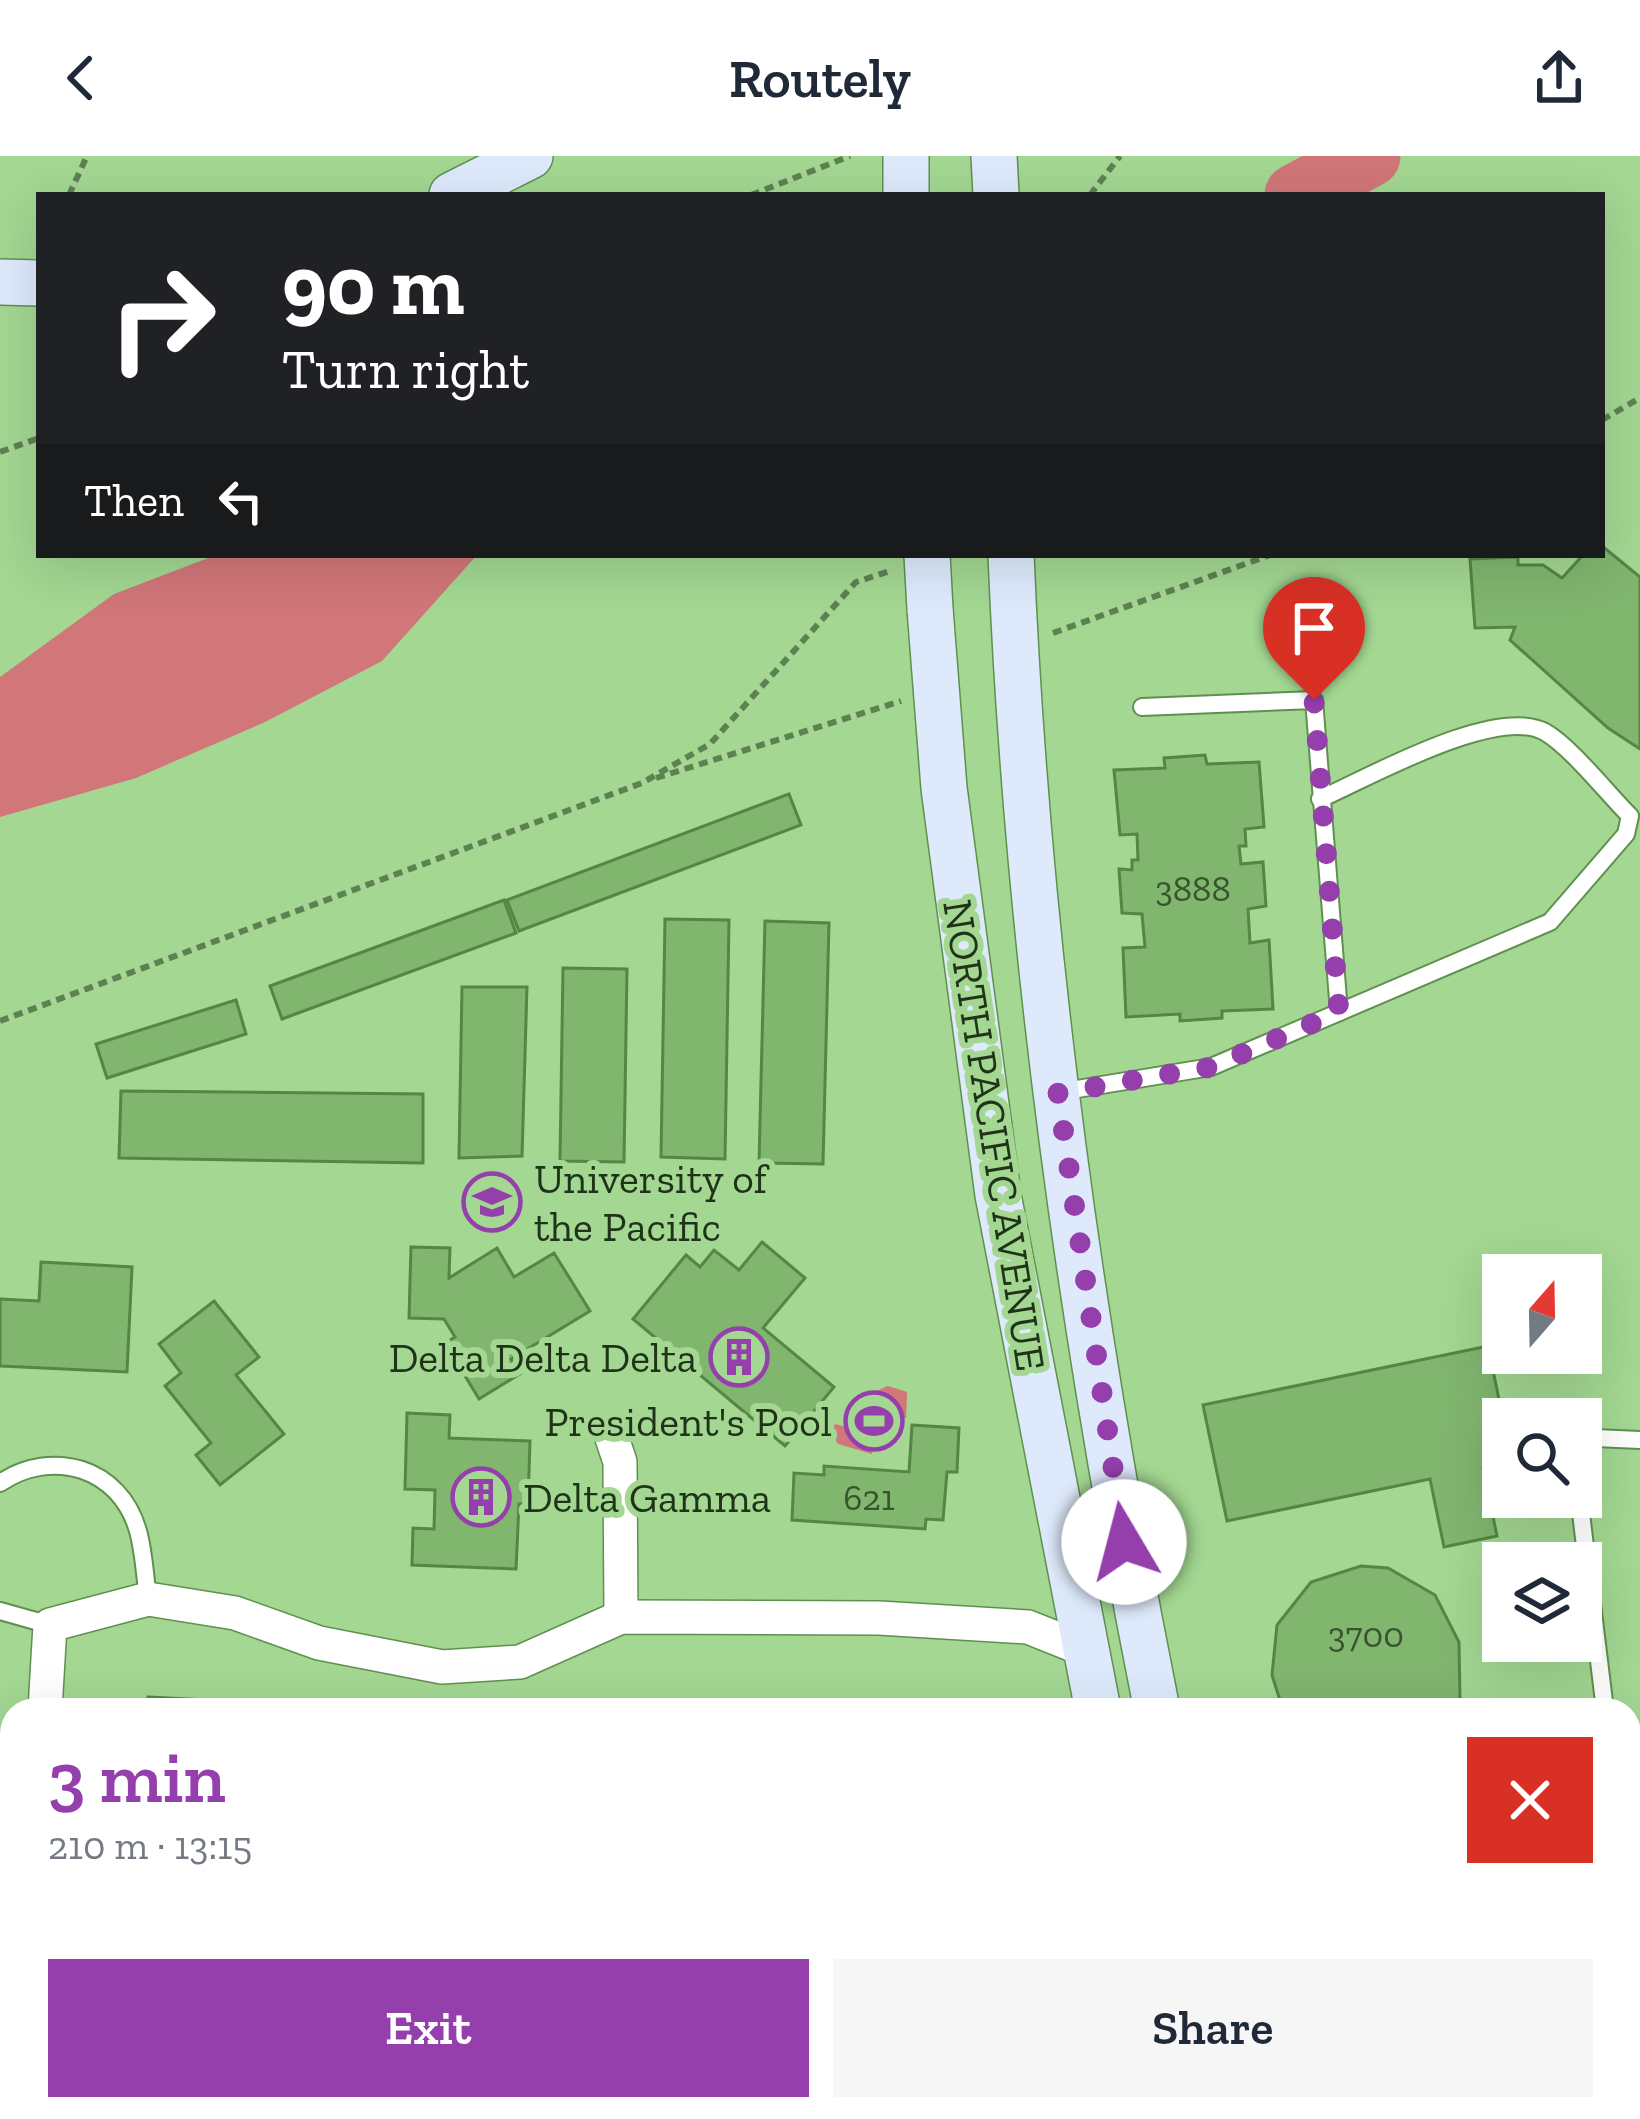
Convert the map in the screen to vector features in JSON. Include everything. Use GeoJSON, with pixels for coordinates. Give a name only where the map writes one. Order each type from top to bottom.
{"type":"FeatureCollection","features":[{"type":"Feature","properties":{"kind":"street"},"geometry":{"type":"LineString","coordinates":[[458,192],[530,156]]}},
{"type":"Feature","properties":{"kind":"street"},"geometry":{"type":"LineString","coordinates":[[0,282],[36,283]]}},
{"type":"Feature","properties":{"kind":"street","name":"NORTH PACIFIC AVENUE"},"geometry":{"type":"LineString","coordinates":[[1011,558],[1058,1093],[1124,1542],[1155,1698]]}},
{"type":"Feature","properties":{"kind":"street","name":"NORTH PACIFIC AVENUE"},"geometry":{"type":"LineString","coordinates":[[912,562],[930,609],[998,1196],[1096,1698]]}},
{"type":"Feature","properties":{"kind":"street"},"geometry":{"type":"LineString","coordinates":[[611,1435],[620,1462],[621,1617]]}},
{"type":"Feature","properties":{"kind":"street"},"geometry":{"type":"LineString","coordinates":[[46,1698],[50,1624],[148,1599],[235,1613],[319,1643],[442,1667],[520,1662],[621,1617],[857,1617],[1028,1627],[1083,1649]]}},
{"type":"Feature","properties":{"kind":"lane"},"geometry":{"type":"LineString","coordinates":[[1142,707],[1314,700],[1339,1012]]}},
{"type":"Feature","properties":{"kind":"lane"},"geometry":{"type":"LineString","coordinates":[[1058,1093],[1211,1067],[1550,922],[1626,834],[1630,816],[1544,732],[1523,727],[1476,732],[1319,799]]}},
{"type":"Feature","properties":{"kind":"lane"},"geometry":{"type":"LineString","coordinates":[[1602,1438],[1640,1440]]}},
{"type":"Feature","properties":{"kind":"lane"},"geometry":{"type":"LineString","coordinates":[[0,1483],[24,1466],[55,1464],[84,1470],[110,1485],[139,1532],[148,1599]]}},
{"type":"Feature","properties":{"kind":"lane"},"geometry":{"type":"LineString","coordinates":[[1582,1518],[1604,1698]]}},
{"type":"Feature","properties":{"kind":"lane"},"geometry":{"type":"LineString","coordinates":[[0,1611],[50,1624]]}},
{"type":"Feature","properties":{"kind":"path"},"geometry":{"type":"LineString","coordinates":[[70,192],[87,156]]}},
{"type":"Feature","properties":{"kind":"path"},"geometry":{"type":"LineString","coordinates":[[759,192],[850,156]]}},
{"type":"Feature","properties":{"kind":"path"},"geometry":{"type":"LineString","coordinates":[[1092,192],[1120,156]]}},
{"type":"Feature","properties":{"kind":"path"},"geometry":{"type":"LineString","coordinates":[[1605,418],[1640,398]]}},
{"type":"Feature","properties":{"kind":"path"},"geometry":{"type":"LineString","coordinates":[[0,452],[36,439]]}},
{"type":"Feature","properties":{"kind":"path"},"geometry":{"type":"LineString","coordinates":[[1016,646],[1262,558]]}},
{"type":"Feature","properties":{"kind":"path"},"geometry":{"type":"LineString","coordinates":[[642,783],[710,743],[856,582],[912,562]]}},
{"type":"Feature","properties":{"kind":"path"},"geometry":{"type":"LineString","coordinates":[[0,1021],[642,783],[936,690]]}},
{"type":"Feature","properties":{"kind":"shaded area"},"geometry":{"type":"Polygon","coordinates":[[[208,558],[474,558],[382,661],[265,722],[136,778],[0,817],[0,677],[114,594],[208,558]]]}},
{"type":"Feature","properties":{"kind":"shaded area","name":"President's Pool"},"geometry":{"type":"Polygon","coordinates":[[[888,1386],[907,1392],[906,1418],[895,1417],[874,1429],[872,1454],[838,1444],[831,1432],[835,1424],[862,1431],[860,1398],[888,1386]]]}},
{"type":"Feature","properties":{"kind":"building"},"geometry":{"type":"Polygon","coordinates":[[[1605,548],[1640,577],[1640,749],[1608,728],[1510,640],[1515,627],[1475,628],[1470,559],[1518,558],[1518,565],[1543,565],[1562,578],[1580,558],[1605,558],[1605,548]]]}},
{"type":"Feature","properties":{"kind":"building"},"geometry":{"type":"Polygon","coordinates":[[[1205,755],[1207,764],[1259,762],[1264,827],[1245,829],[1246,846],[1239,846],[1241,864],[1263,862],[1266,906],[1248,909],[1250,943],[1269,940],[1273,1009],[1222,1011],[1222,1018],[1180,1021],[1180,1014],[1126,1017],[1123,948],[1145,947],[1142,914],[1122,913],[1119,869],[1132,870],[1132,860],[1138,860],[1137,834],[1120,835],[1114,770],[1165,768],[1164,758],[1205,755]]]}},
{"type":"Feature","properties":{"kind":"building"},"geometry":{"type":"Polygon","coordinates":[[[789,794],[801,825],[519,931],[507,900],[789,794]]]}},
{"type":"Feature","properties":{"kind":"building"},"geometry":{"type":"Polygon","coordinates":[[[504,900],[516,933],[282,1019],[270,986],[504,900]]]}},
{"type":"Feature","properties":{"kind":"building"},"geometry":{"type":"Polygon","coordinates":[[[665,919],[729,920],[725,1159],[661,1157],[665,919]]]}},
{"type":"Feature","properties":{"kind":"building"},"geometry":{"type":"Polygon","coordinates":[[[765,921],[829,923],[823,1164],[759,1163],[765,921]]]}},
{"type":"Feature","properties":{"kind":"building"},"geometry":{"type":"Polygon","coordinates":[[[563,968],[627,969],[624,1162],[560,1161],[563,968]]]}},
{"type":"Feature","properties":{"kind":"building"},"geometry":{"type":"Polygon","coordinates":[[[462,987],[527,987],[522,1156],[459,1158],[462,987]]]}},
{"type":"Feature","properties":{"kind":"building"},"geometry":{"type":"Polygon","coordinates":[[[236,1000],[246,1034],[107,1078],[96,1044],[236,1000]]]}},
{"type":"Feature","properties":{"kind":"building"},"geometry":{"type":"Polygon","coordinates":[[[121,1091],[423,1094],[423,1163],[119,1158],[121,1091]]]}},
{"type":"Feature","properties":{"kind":"building","name":"Delta Delta Delta"},"geometry":{"type":"Polygon","coordinates":[[[762,1242],[805,1278],[763,1328],[834,1387],[785,1446],[633,1319],[686,1255],[700,1267],[714,1250],[739,1270],[762,1242]]]}},
{"type":"Feature","properties":{"kind":"building"},"geometry":{"type":"Polygon","coordinates":[[[411,1247],[450,1248],[449,1278],[497,1248],[514,1277],[554,1253],[590,1311],[511,1359],[520,1374],[479,1399],[445,1343],[455,1337],[444,1319],[409,1318],[411,1247]]]}},
{"type":"Feature","properties":{"kind":"building"},"geometry":{"type":"Polygon","coordinates":[[[41,1262],[132,1267],[127,1372],[0,1366],[0,1299],[39,1301],[41,1262]]]}},
{"type":"Feature","properties":{"kind":"building"},"geometry":{"type":"Polygon","coordinates":[[[214,1301],[259,1357],[236,1375],[284,1434],[220,1485],[196,1455],[211,1443],[165,1386],[181,1373],[159,1344],[214,1301]]]}},
{"type":"Feature","properties":{"kind":"building"},"geometry":{"type":"Polygon","coordinates":[[[1482,1347],[1482,1374],[1494,1374],[1499,1398],[1482,1398],[1482,1518],[1493,1518],[1497,1536],[1444,1547],[1430,1479],[1227,1521],[1203,1405],[1482,1347]]]}},
{"type":"Feature","properties":{"kind":"building","name":"Delta Gamma"},"geometry":{"type":"Polygon","coordinates":[[[407,1413],[450,1415],[449,1438],[530,1441],[528,1504],[519,1504],[516,1569],[412,1565],[413,1528],[434,1529],[435,1490],[405,1489],[407,1413]]]}},
{"type":"Feature","properties":{"kind":"building"},"geometry":{"type":"Polygon","coordinates":[[[912,1425],[959,1428],[957,1472],[947,1472],[943,1520],[926,1519],[925,1529],[792,1520],[794,1473],[824,1475],[824,1466],[909,1472],[912,1425]]]}},
{"type":"Feature","properties":{"kind":"building"},"geometry":{"type":"Polygon","coordinates":[[[1361,1566],[1388,1568],[1435,1595],[1459,1642],[1460,1698],[1279,1698],[1272,1675],[1277,1625],[1311,1582],[1361,1566]]]}},
{"type":"Feature","properties":{"kind":"waterway"},"geometry":{"type":"LineString","coordinates":[[1302,192],[1369,156]]}},
{"type":"Feature","properties":{"kind":"place","name":"University of the Pacific"},"geometry":{"type":"Point","coordinates":[492,1202]}},
{"type":"Feature","properties":{"kind":"place","name":"Delta Delta Delta"},"geometry":{"type":"Point","coordinates":[739,1357]}},
{"type":"Feature","properties":{"kind":"place","name":"President's Pool"},"geometry":{"type":"Point","coordinates":[874,1421]}},
{"type":"Feature","properties":{"kind":"place","name":"Delta Gamma"},"geometry":{"type":"Point","coordinates":[481,1497]}},
{"type":"Feature","properties":{"kind":"route"},"geometry":{"type":"LineString","coordinates":[[1124,1542],[1058,1093],[1211,1067],[1339,1012],[1314,700]]}}]}
